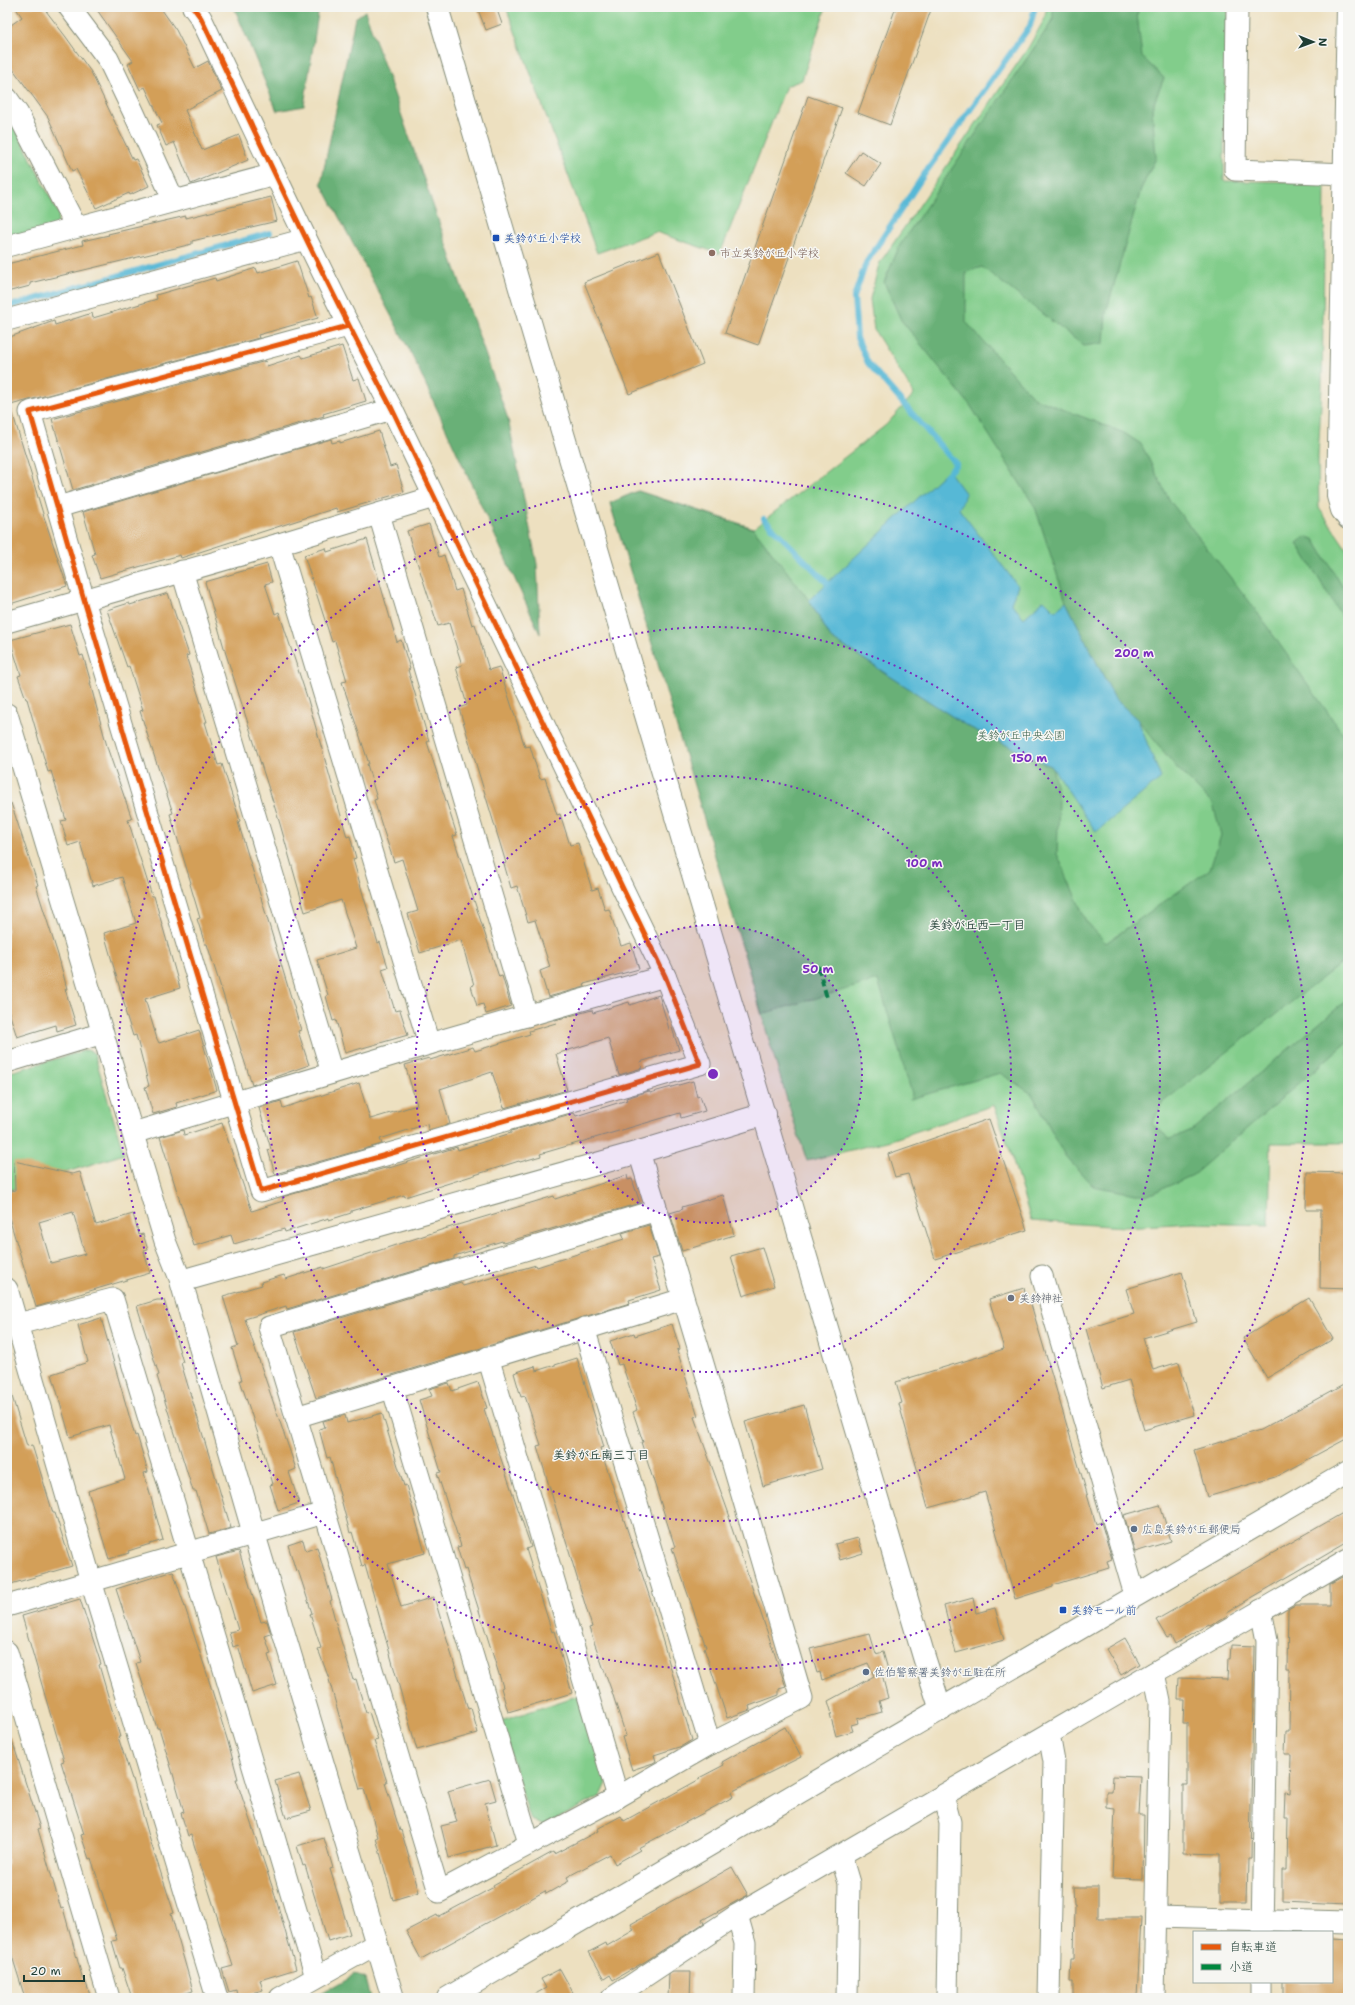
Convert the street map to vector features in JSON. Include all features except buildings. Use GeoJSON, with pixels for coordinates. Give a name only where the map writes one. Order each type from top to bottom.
{"type":"FeatureCollection","features":[{"type":"Feature","properties":{"kind":"street"},"geometry":{"type":"LineString","coordinates":[[69,7],[108,59],[174,201]]}},
{"type":"Feature","properties":{"kind":"street"},"geometry":{"type":"LineString","coordinates":[[193,7],[201,18],[348,326],[392,409],[665,976],[700,1064],[261,1191],[84,600],[30,412],[348,326]]}},
{"type":"Feature","properties":{"kind":"street"},"geometry":{"type":"LineString","coordinates":[[437,7],[924,1657],[941,1710]]}},
{"type":"Feature","properties":{"kind":"street"},"geometry":{"type":"LineString","coordinates":[[1237,7],[1235,170],[1346,174]]}},
{"type":"Feature","properties":{"kind":"street"},"geometry":{"type":"LineString","coordinates":[[1348,7],[1346,174],[1338,496],[1342,510],[1348,518]]}},
{"type":"Feature","properties":{"kind":"street"},"geometry":{"type":"LineString","coordinates":[[7,98],[18,114],[76,227]]}},
{"type":"Feature","properties":{"kind":"street"},"geometry":{"type":"LineString","coordinates":[[7,246],[275,174]]}},
{"type":"Feature","properties":{"kind":"street"},"geometry":{"type":"LineString","coordinates":[[7,320],[306,239]]}},
{"type":"Feature","properties":{"kind":"street"},"geometry":{"type":"LineString","coordinates":[[58,507],[392,409]]}},
{"type":"Feature","properties":{"kind":"street"},"geometry":{"type":"LineString","coordinates":[[7,622],[279,544],[434,497]]}},
{"type":"Feature","properties":{"kind":"street"},"geometry":{"type":"LineString","coordinates":[[379,514],[527,1016]]}},
{"type":"Feature","properties":{"kind":"street"},"geometry":{"type":"LineString","coordinates":[[279,544],[430,1044]]}},
{"type":"Feature","properties":{"kind":"street"},"geometry":{"type":"LineString","coordinates":[[182,571],[332,1073]]}},
{"type":"Feature","properties":{"kind":"street"},"geometry":{"type":"LineString","coordinates":[[7,714],[165,1241],[181,1281],[254,1534],[376,1944],[393,1995]]}},
{"type":"Feature","properties":{"kind":"street"},"geometry":{"type":"LineString","coordinates":[[133,1133],[430,1044],[665,976]]}},
{"type":"Feature","properties":{"kind":"street"},"geometry":{"type":"LineString","coordinates":[[7,1062],[103,1033]]}},
{"type":"Feature","properties":{"kind":"street"},"geometry":{"type":"LineString","coordinates":[[181,1281],[639,1152],[764,1114]]}},
{"type":"Feature","properties":{"kind":"street"},"geometry":{"type":"LineString","coordinates":[[639,1152],[657,1210],[802,1698],[710,1744],[618,1797],[440,1892],[324,1513],[269,1327],[657,1210]]}},
{"type":"Feature","properties":{"kind":"street"},"geometry":{"type":"LineString","coordinates":[[1042,1276],[1135,1595]]}},
{"type":"Feature","properties":{"kind":"street"},"geometry":{"type":"LineString","coordinates":[[7,1289],[91,1581],[216,1998]]}},
{"type":"Feature","properties":{"kind":"street"},"geometry":{"type":"LineString","coordinates":[[18,1324],[113,1299],[188,1554],[316,1977]]}},
{"type":"Feature","properties":{"kind":"street"},"geometry":{"type":"LineString","coordinates":[[296,1416],[683,1299]]}},
{"type":"Feature","properties":{"kind":"street"},"geometry":{"type":"LineString","coordinates":[[584,1328],[710,1744]]}},
{"type":"Feature","properties":{"kind":"street"},"geometry":{"type":"LineString","coordinates":[[488,1357],[618,1797]]}},
{"type":"Feature","properties":{"kind":"street"},"geometry":{"type":"LineString","coordinates":[[392,1387],[530,1843]]}},
{"type":"Feature","properties":{"kind":"street"},"geometry":{"type":"LineString","coordinates":[[448,1998],[1135,1595],[1348,1472]]}},
{"type":"Feature","properties":{"kind":"street"},"geometry":{"type":"LineString","coordinates":[[7,1606],[324,1513]]}},
{"type":"Feature","properties":{"kind":"street"},"geometry":{"type":"LineString","coordinates":[[612,1998],[638,1990],[737,1915],[841,1856],[1348,1560]]}},
{"type":"Feature","properties":{"kind":"street"},"geometry":{"type":"LineString","coordinates":[[1261,1610],[1267,1641],[1262,1926]]}},
{"type":"Feature","properties":{"kind":"street"},"geometry":{"type":"LineString","coordinates":[[7,1652],[109,1998]]}},
{"type":"Feature","properties":{"kind":"street"},"geometry":{"type":"LineString","coordinates":[[1154,1673],[1160,1702],[1154,1998]]}},
{"type":"Feature","properties":{"kind":"street"},"geometry":{"type":"LineString","coordinates":[[1049,1734],[1054,1762],[1049,1998]]}},
{"type":"Feature","properties":{"kind":"street"},"geometry":{"type":"LineString","coordinates":[[943,1796],[950,1822],[947,1998]]}},
{"type":"Feature","properties":{"kind":"street"},"geometry":{"type":"LineString","coordinates":[[841,1856],[849,1883],[847,1998]]}},
{"type":"Feature","properties":{"kind":"street"},"geometry":{"type":"LineString","coordinates":[[737,1915],[745,1943],[744,1998]]}},
{"type":"Feature","properties":{"kind":"street"},"geometry":{"type":"LineString","coordinates":[[1156,1917],[1262,1926],[1348,1922]]}},
{"type":"Feature","properties":{"kind":"street"},"geometry":{"type":"LineString","coordinates":[[280,1998],[376,1944]]}},
{"type":"Feature","properties":{"kind":"street"},"geometry":{"type":"LineString","coordinates":[[1261,1983],[1261,1998]]}},
{"type":"Feature","properties":{"kind":"green space"},"geometry":{"type":"Polygon","coordinates":[[[234,7],[319,7],[304,106],[277,111],[234,7]]]}},
{"type":"Feature","properties":{"kind":"green space"},"geometry":{"type":"Polygon","coordinates":[[[506,7],[826,7],[802,80],[786,86],[720,254],[656,232],[597,253],[506,7]]]}},
{"type":"Feature","properties":{"kind":"green space","name":"美鈴が丘中央公園"},"geometry":{"type":"Polygon","coordinates":[[[1047,7],[1228,7],[1224,126],[1224,181],[1321,182],[1325,187],[1322,387],[1318,457],[1319,508],[1348,551],[1348,1143],[1271,1143],[1269,1225],[1193,1223],[1125,1227],[1031,1221],[1011,1154],[994,1105],[891,1140],[807,1161],[772,1051],[719,867],[610,503],[638,491],[754,528],[886,425],[914,394],[874,330],[870,299],[879,264],[1028,48],[1044,20],[1047,7]]]}},
{"type":"Feature","properties":{"kind":"green space"},"geometry":{"type":"Polygon","coordinates":[[[1053,7],[1140,7],[1137,14],[1142,57],[1164,78],[1152,108],[1156,158],[1141,189],[1106,313],[1104,343],[1084,346],[982,267],[966,272],[966,322],[1034,398],[1124,433],[1141,444],[1170,501],[1249,601],[1343,734],[1348,737],[1348,958],[1163,1102],[1152,1124],[1170,1139],[1192,1130],[1348,999],[1348,1041],[1193,1175],[1146,1196],[1093,1186],[1065,1156],[1032,1094],[1000,1073],[910,1099],[912,1094],[878,980],[762,1014],[610,503],[638,491],[754,529],[809,600],[831,638],[967,726],[1052,767],[1059,799],[1057,854],[1086,921],[1106,943],[1210,869],[1221,835],[1213,804],[1177,768],[1138,720],[1115,699],[1066,602],[1035,507],[970,405],[901,320],[884,282],[900,245],[1053,20],[1053,7]]]}},
{"type":"Feature","properties":{"kind":"green space"},"geometry":{"type":"Polygon","coordinates":[[[365,11],[508,419],[537,564],[540,634],[414,359],[321,183],[355,18],[365,11]]]}},
{"type":"Feature","properties":{"kind":"green space"},"geometry":{"type":"Polygon","coordinates":[[[7,111],[59,215],[57,225],[7,242],[7,111]]]}},
{"type":"Feature","properties":{"kind":"green space"},"geometry":{"type":"Polygon","coordinates":[[[1305,537],[1314,539],[1348,596],[1348,627],[1297,543],[1305,537]]]}},
{"type":"Feature","properties":{"kind":"green space"},"geometry":{"type":"Polygon","coordinates":[[[87,1050],[94,1053],[124,1154],[7,1191],[7,1073],[87,1050]]]}},
{"type":"Feature","properties":{"kind":"green space"},"geometry":{"type":"Polygon","coordinates":[[[580,1695],[607,1783],[601,1796],[544,1826],[530,1819],[501,1721],[580,1695]]]}},
{"type":"Feature","properties":{"kind":"green space"},"geometry":{"type":"Polygon","coordinates":[[[355,1974],[366,1979],[371,1998],[313,1998],[355,1974]]]}},
{"type":"Feature","properties":{"kind":"water"},"geometry":{"type":"Polygon","coordinates":[[[948,470],[966,494],[959,509],[1018,586],[1011,603],[1024,618],[1044,600],[1055,611],[1066,602],[1115,699],[1138,720],[1161,778],[1096,832],[1052,767],[967,726],[831,638],[809,600],[948,470]]]}},
{"type":"Feature","properties":{"kind":"waterway"},"geometry":{"type":"LineString","coordinates":[[945,477],[956,464],[868,363],[857,338],[854,297],[866,263],[923,176],[1030,26],[1035,7]]}},
{"type":"Feature","properties":{"kind":"waterway"},"geometry":{"type":"LineString","coordinates":[[7,307],[270,233]]}},
{"type":"Feature","properties":{"kind":"waterway"},"geometry":{"type":"LineString","coordinates":[[764,519],[833,589]]}},
{"type":"Feature","properties":{"kind":"marked path"},"geometry":{"type":"LineString","coordinates":[[818,966],[827,998]]}},
{"type":"Feature","properties":{"kind":"cycle path"},"geometry":{"type":"LineString","coordinates":[[193,7],[201,18],[318,263],[392,409],[665,976],[700,1064],[261,1191],[84,600],[30,412],[348,326]]}},
{"type":"Feature","properties":{"kind":"place","name":"美鈴が丘小学校"},"geometry":{"type":"Point","coordinates":[496,238]}},
{"type":"Feature","properties":{"kind":"place","name":"市立美鈴が丘小学校"},"geometry":{"type":"Point","coordinates":[712,253]}},
{"type":"Feature","properties":{"kind":"place","name":"美鈴神社"},"geometry":{"type":"Point","coordinates":[1011,1298]}},
{"type":"Feature","properties":{"kind":"place","name":"広島美鈴が丘郵便局"},"geometry":{"type":"Point","coordinates":[1134,1529]}},
{"type":"Feature","properties":{"kind":"place","name":"美鈴モール前"},"geometry":{"type":"Point","coordinates":[1063,1610]}},
{"type":"Feature","properties":{"kind":"place","name":"佐伯警察署美鈴が丘駐在所"},"geometry":{"type":"Point","coordinates":[866,1672]}},
{"type":"Feature","properties":{"kind":"district","name":"美鈴が丘西一丁目"},"geometry":{"type":"Point","coordinates":[977,925]}},
{"type":"Feature","properties":{"kind":"district","name":"美鈴が丘南三丁目"},"geometry":{"type":"Point","coordinates":[601,1455]}}]}
